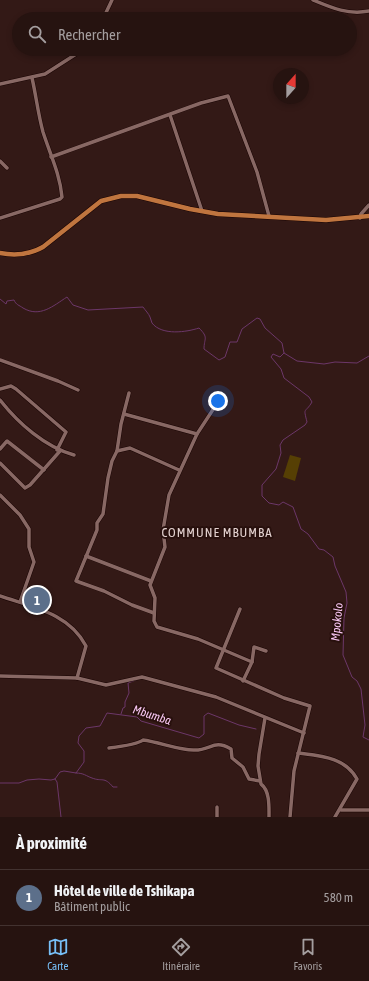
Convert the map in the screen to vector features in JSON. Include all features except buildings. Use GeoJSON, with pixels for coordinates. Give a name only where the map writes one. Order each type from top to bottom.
{"type":"FeatureCollection","features":[{"type":"Feature","properties":{"kind":"main road"},"geometry":{"type":"LineString","coordinates":[[0,253],[20,255],[33,253],[43,247],[101,201],[110,198],[137,196],[202,211],[250,216],[326,220],[369,216]]}},
{"type":"Feature","properties":{"kind":"street"},"geometry":{"type":"LineString","coordinates":[[106,12],[112,0]]}},
{"type":"Feature","properties":{"kind":"street"},"geometry":{"type":"LineString","coordinates":[[313,0],[342,12]]}},
{"type":"Feature","properties":{"kind":"street"},"geometry":{"type":"LineString","coordinates":[[357,13],[369,11]]}},
{"type":"Feature","properties":{"kind":"street"},"geometry":{"type":"LineString","coordinates":[[0,84],[45,74],[74,56]]}},
{"type":"Feature","properties":{"kind":"street"},"geometry":{"type":"LineString","coordinates":[[0,218],[61,198],[58,171],[51,157],[43,130],[32,78]]}},
{"type":"Feature","properties":{"kind":"street"},"geometry":{"type":"LineString","coordinates":[[51,157],[201,103],[229,97],[257,172],[269,216]]}},
{"type":"Feature","properties":{"kind":"street"},"geometry":{"type":"LineString","coordinates":[[170,115],[202,211]]}},
{"type":"Feature","properties":{"kind":"street"},"geometry":{"type":"LineString","coordinates":[[0,161],[7,168]]}},
{"type":"Feature","properties":{"kind":"street"},"geometry":{"type":"LineString","coordinates":[[360,218],[361,214],[369,204]]}},
{"type":"Feature","properties":{"kind":"street"},"geometry":{"type":"LineString","coordinates":[[0,360],[58,381],[78,390]]}},
{"type":"Feature","properties":{"kind":"street"},"geometry":{"type":"LineString","coordinates":[[0,389],[11,386],[16,389],[66,432],[58,450],[44,470],[30,485],[25,488],[0,463]]}},
{"type":"Feature","properties":{"kind":"street"},"geometry":{"type":"LineString","coordinates":[[129,393],[121,424],[118,451],[110,468],[103,514],[97,523],[97,530],[76,581],[104,591],[132,605],[154,613]]}},
{"type":"Feature","properties":{"kind":"street"},"geometry":{"type":"LineString","coordinates":[[0,400],[25,426],[58,450],[74,455]]}},
{"type":"Feature","properties":{"kind":"street"},"geometry":{"type":"LineString","coordinates":[[216,405],[196,434],[169,495],[164,520],[165,547],[151,581],[150,591],[155,598],[154,621],[157,627],[198,639],[252,662]]}},
{"type":"Feature","properties":{"kind":"street"},"geometry":{"type":"LineString","coordinates":[[124,414],[196,434]]}},
{"type":"Feature","properties":{"kind":"street"},"geometry":{"type":"LineString","coordinates":[[0,448],[7,441],[44,470]]}},
{"type":"Feature","properties":{"kind":"street"},"geometry":{"type":"LineString","coordinates":[[118,451],[130,448],[179,470]]}},
{"type":"Feature","properties":{"kind":"street"},"geometry":{"type":"LineString","coordinates":[[0,494],[20,515],[29,530],[29,547],[34,562],[20,602]]}},
{"type":"Feature","properties":{"kind":"street"},"geometry":{"type":"LineString","coordinates":[[86,556],[151,581]]}},
{"type":"Feature","properties":{"kind":"street"},"geometry":{"type":"LineString","coordinates":[[0,597],[20,602],[64,620],[70,625],[85,644],[85,652],[77,678]]}},
{"type":"Feature","properties":{"kind":"street"},"geometry":{"type":"LineString","coordinates":[[240,608],[222,649],[216,668],[298,703],[309,705],[310,708],[294,771],[290,817]]}},
{"type":"Feature","properties":{"kind":"street"},"geometry":{"type":"LineString","coordinates":[[244,681],[252,662],[254,647],[266,651]]}},
{"type":"Feature","properties":{"kind":"street"},"geometry":{"type":"LineString","coordinates":[[0,676],[77,678],[106,685],[112,685],[136,677],[150,678],[216,697],[304,733]]}},
{"type":"Feature","properties":{"kind":"street"},"geometry":{"type":"LineString","coordinates":[[260,782],[259,754],[265,718]]}},
{"type":"Feature","properties":{"kind":"street"},"geometry":{"type":"LineString","coordinates":[[110,748],[139,743],[143,740],[195,750],[215,744],[225,745],[231,749],[232,758],[243,767],[249,779],[260,782],[266,789],[269,817]]}},
{"type":"Feature","properties":{"kind":"street"},"geometry":{"type":"LineString","coordinates":[[298,753],[334,759],[346,765],[356,776],[357,781],[341,810],[335,817]]}},
{"type":"Feature","properties":{"kind":"street"},"geometry":{"type":"LineString","coordinates":[[217,807],[217,817]]}},
{"type":"Feature","properties":{"kind":"street"},"geometry":{"type":"LineString","coordinates":[[341,810],[369,810]]}},
{"type":"Feature","properties":{"kind":"shaded area"},"geometry":{"type":"Polygon","coordinates":[[[290,455],[301,458],[295,481],[283,477],[290,455]]]}},
{"type":"Feature","properties":{"kind":"waterway"},"geometry":{"type":"LineString","coordinates":[[0,299],[6,304],[7,301],[14,300],[23,308],[35,312],[46,310],[67,297],[73,305],[88,310],[143,307],[152,323],[162,330],[181,332],[199,328],[205,336],[204,349],[219,360],[225,357],[230,342],[237,342],[242,329],[257,318],[260,319],[265,328],[282,343],[284,353],[297,361],[324,364],[335,362],[357,363],[369,356]]}},
{"type":"Feature","properties":{"kind":"waterway","name":"Mpokolo"},"geometry":{"type":"LineString","coordinates":[[284,353],[280,357],[273,354],[271,357],[281,369],[284,378],[309,397],[312,402],[305,410],[307,422],[305,425],[283,440],[280,445],[281,453],[276,469],[262,485],[262,496],[269,503],[279,505],[283,502],[293,507],[301,529],[308,534],[319,549],[324,550],[333,557],[335,566],[346,592],[347,603],[344,618],[343,655],[352,677],[357,681],[361,689],[365,725],[363,737],[369,740]]}},
{"type":"Feature","properties":{"kind":"waterway"},"geometry":{"type":"LineString","coordinates":[[121,714],[123,708],[125,707],[125,702],[129,693],[128,683],[136,680]]}},
{"type":"Feature","properties":{"kind":"waterway","name":"Mbumba"},"geometry":{"type":"LineString","coordinates":[[0,783],[19,783],[27,780],[39,779],[51,780],[55,779],[60,772],[64,771],[76,773],[84,762],[84,751],[78,743],[79,736],[86,728],[100,726],[107,713],[137,717],[141,721],[199,738],[204,734],[204,716],[208,713],[239,725],[256,729]]}},
{"type":"Feature","properties":{"kind":"waterway"},"geometry":{"type":"LineString","coordinates":[[76,773],[95,779],[105,780],[113,787],[117,787]]}},
{"type":"Feature","properties":{"kind":"waterway"},"geometry":{"type":"LineString","coordinates":[[55,779],[57,782],[61,817]]}},
{"type":"Feature","properties":{"kind":"place","name":"Hôtel de ville de Tshikapa"},"geometry":{"type":"Point","coordinates":[37,600]}},
{"type":"Feature","properties":{"kind":"district","name":"COMMUNE MBUMBA"},"geometry":{"type":"Point","coordinates":[217,532]}}]}
